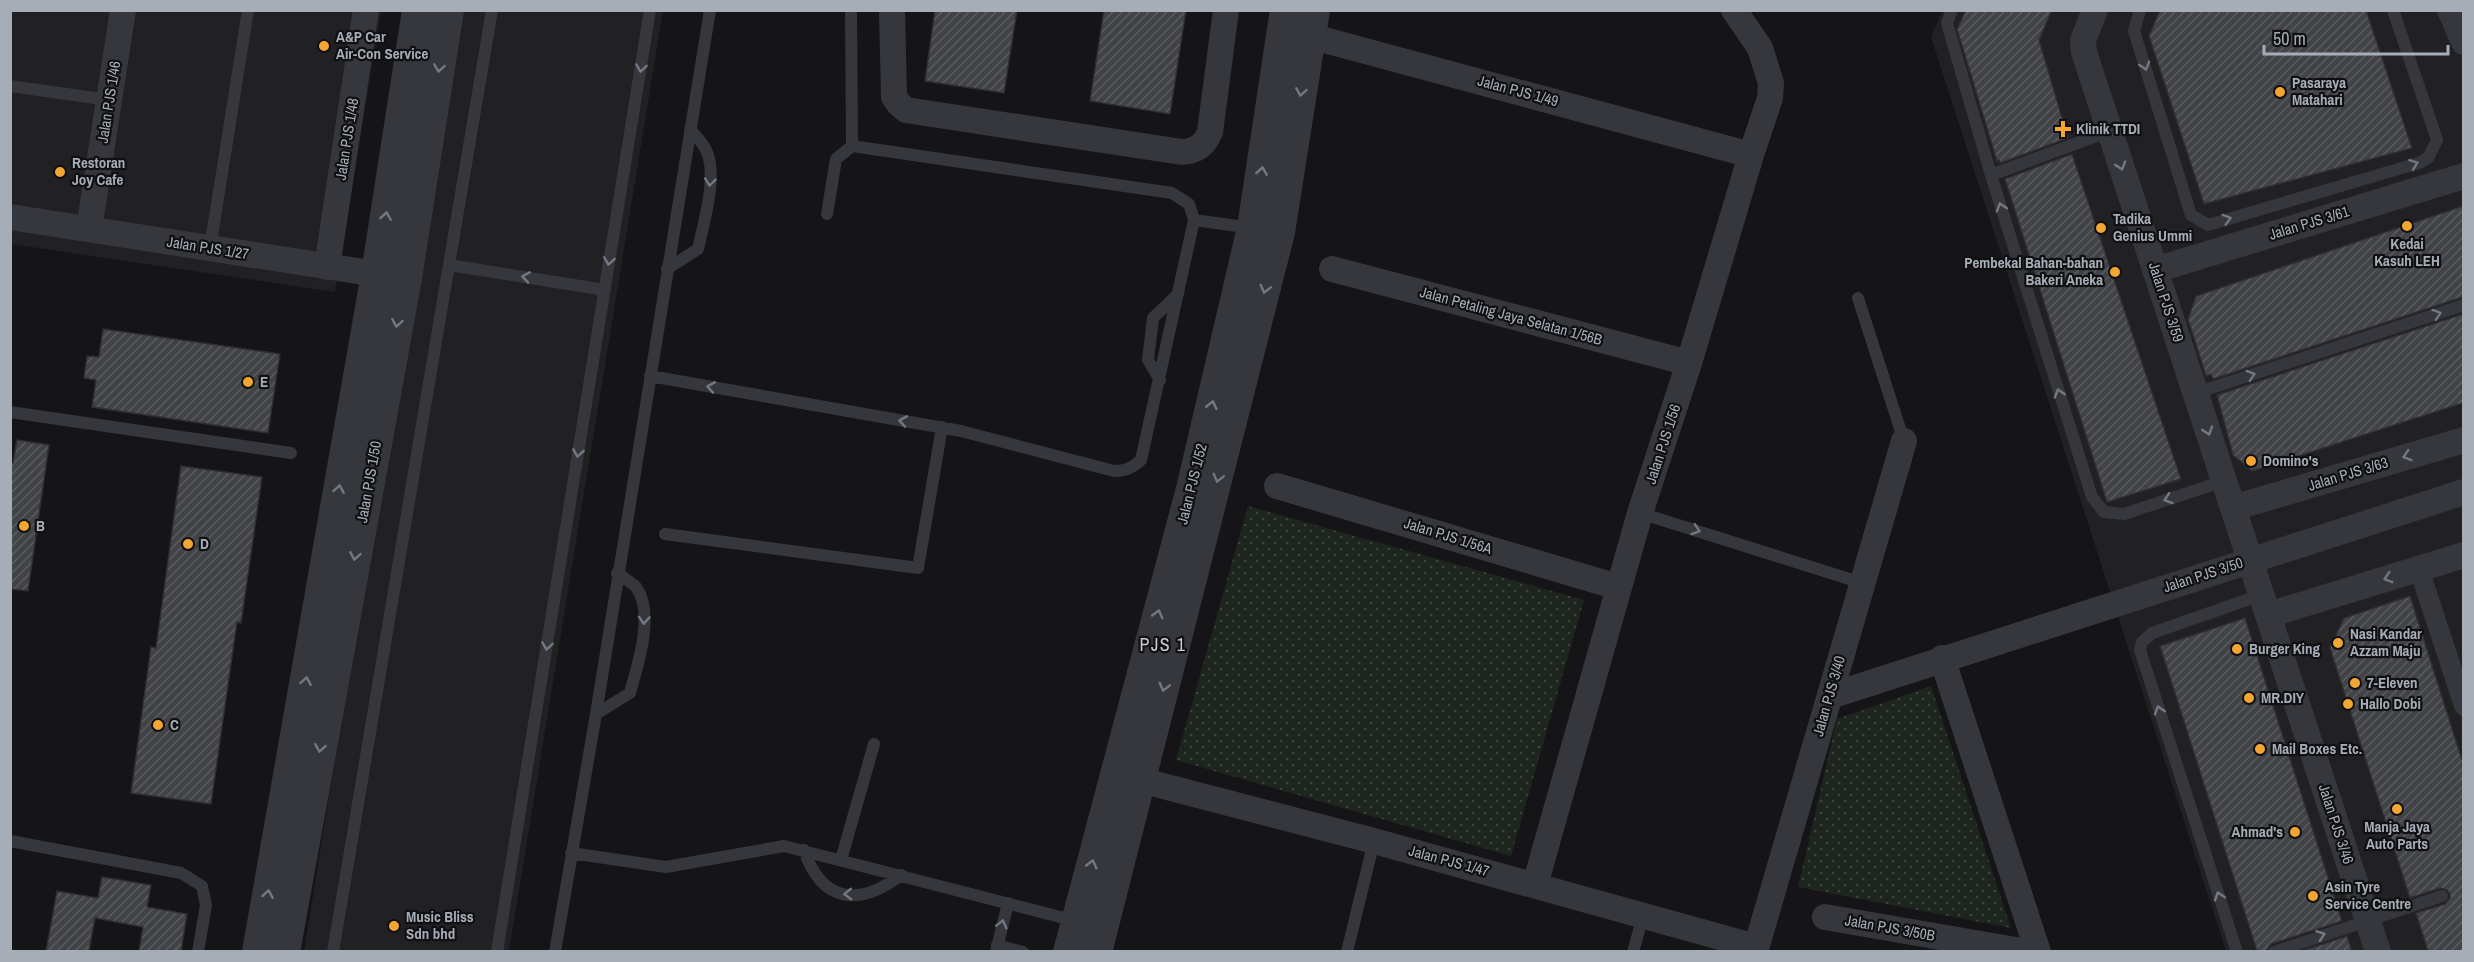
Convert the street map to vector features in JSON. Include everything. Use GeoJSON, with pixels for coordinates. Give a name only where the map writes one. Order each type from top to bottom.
{"type":"FeatureCollection","features":[{"type":"Feature","properties":{"kind":"street","name":"Jalan PJS 1/46"},"geometry":{"type":"LineString","coordinates":[[89,229],[123,10]]}},
{"type":"Feature","properties":{"kind":"street","name":"Jalan PJS 1/48"},"geometry":{"type":"LineString","coordinates":[[327,267],[366,10]]}},
{"type":"Feature","properties":{"kind":"street","name":"Jalan PJS 1/50"},"geometry":{"type":"LineString","coordinates":[[284,951],[392,276],[418,10]]}},
{"type":"Feature","properties":{"kind":"street","name":"Jalan PJS 1/50"},"geometry":{"type":"LineString","coordinates":[[258,951],[392,276],[448,10]]}},
{"type":"Feature","properties":{"kind":"street"},"geometry":{"type":"LineString","coordinates":[[892,10],[894,97],[906,110],[1182,152],[1200,147],[1210,132],[1226,10]]}},
{"type":"Feature","properties":{"kind":"street","name":"Jalan PJS 1/56"},"geometry":{"type":"LineString","coordinates":[[1535,885],[1640,513],[1689,363],[1770,98],[1771,88],[1760,48],[1734,10]]}},
{"type":"Feature","properties":{"kind":"street","name":"Jalan PJS 3/59"},"geometry":{"type":"LineString","coordinates":[[2095,10],[2083,40],[2084,52],[2250,560]]}},
{"type":"Feature","properties":{"kind":"street"},"geometry":{"type":"LineString","coordinates":[[2450,10],[2463,42]]}},
{"type":"Feature","properties":{"kind":"street","name":"Jalan PJS 1/49"},"geometry":{"type":"LineString","coordinates":[[1299,21],[1751,155]]}},
{"type":"Feature","properties":{"kind":"street","name":"Jalan PJS 1/52"},"geometry":{"type":"LineString","coordinates":[[1068,951],[1092,933],[1140,780],[1266,230],[1299,21]]}},
{"type":"Feature","properties":{"kind":"street","name":"Jalan PJS 3/61"},"geometry":{"type":"LineString","coordinates":[[2155,270],[2347,198],[2463,176]]}},
{"type":"Feature","properties":{"kind":"street","name":"Jalan PJS 1/27"},"geometry":{"type":"LineString","coordinates":[[10,217],[392,276]]}},
{"type":"Feature","properties":{"kind":"street","name":"Jalan PJS 1/52"},"geometry":{"type":"LineString","coordinates":[[1092,933],[1193,485],[1266,230]]}},
{"type":"Feature","properties":{"kind":"street","name":"Jalan Petaling Jaya Selatan 1/56B"},"geometry":{"type":"LineString","coordinates":[[1332,269],[1689,363]]}},
{"type":"Feature","properties":{"kind":"street","name":"Jalan PJS 3/63"},"geometry":{"type":"LineString","coordinates":[[2233,508],[2463,440]]}},
{"type":"Feature","properties":{"kind":"street","name":"Jalan PJS 3/40"},"geometry":{"type":"LineString","coordinates":[[1756,949],[1904,441]]}},
{"type":"Feature","properties":{"kind":"street","name":"Jalan PJS 1/56A"},"geometry":{"type":"LineString","coordinates":[[1277,486],[1618,587]]}},
{"type":"Feature","properties":{"kind":"street","name":"Jalan PJS 3/50"},"geometry":{"type":"LineString","coordinates":[[1830,696],[1942,658],[2463,492]]}},
{"type":"Feature","properties":{"kind":"street"},"geometry":{"type":"LineString","coordinates":[[2265,605],[2419,569],[2463,555]]}},
{"type":"Feature","properties":{"kind":"street","name":"Jalan PJS 3/46"},"geometry":{"type":"LineString","coordinates":[[2250,560],[2378,951]]}},
{"type":"Feature","properties":{"kind":"street"},"geometry":{"type":"LineString","coordinates":[[2419,569],[2463,706]]}},
{"type":"Feature","properties":{"kind":"street"},"geometry":{"type":"LineString","coordinates":[[1942,658],[2038,951]]}},
{"type":"Feature","properties":{"kind":"street","name":"Jalan PJS 1/47"},"geometry":{"type":"LineString","coordinates":[[1140,780],[1535,885],[1756,949]]}},
{"type":"Feature","properties":{"kind":"street","name":"Jalan PJS 3/50B"},"geometry":{"type":"LineString","coordinates":[[1825,917],[2027,951]]}},
{"type":"Feature","properties":{"kind":"lane"},"geometry":{"type":"LineString","coordinates":[[210,248],[248,10]]}},
{"type":"Feature","properties":{"kind":"lane"},"geometry":{"type":"LineString","coordinates":[[333,951],[492,10]]}},
{"type":"Feature","properties":{"kind":"lane"},"geometry":{"type":"LineString","coordinates":[[497,951],[651,10]]}},
{"type":"Feature","properties":{"kind":"lane"},"geometry":{"type":"LineString","coordinates":[[555,951],[596,714],[617,573],[710,10]]}},
{"type":"Feature","properties":{"kind":"lane"},"geometry":{"type":"LineString","coordinates":[[851,10],[852,146]]}},
{"type":"Feature","properties":{"kind":"lane"},"geometry":{"type":"LineString","coordinates":[[1952,10],[1947,23],[1991,176],[2092,497],[2104,512],[2124,513],[2224,481]]}},
{"type":"Feature","properties":{"kind":"lane"},"geometry":{"type":"LineString","coordinates":[[2140,10],[2134,31],[2191,215],[2208,225],[2347,198],[2428,158],[2437,140],[2393,10]]}},
{"type":"Feature","properties":{"kind":"lane"},"geometry":{"type":"LineString","coordinates":[[10,86],[109,100]]}},
{"type":"Feature","properties":{"kind":"lane"},"geometry":{"type":"LineString","coordinates":[[667,269],[698,249],[706,214],[711,170],[706,149],[690,129]]}},
{"type":"Feature","properties":{"kind":"lane"},"geometry":{"type":"LineString","coordinates":[[1991,176],[2110,131]]}},
{"type":"Feature","properties":{"kind":"lane"},"geometry":{"type":"LineString","coordinates":[[650,376],[942,427],[1114,471],[1124,471],[1134,467],[1141,459],[1194,220],[1189,204],[1172,193],[852,146],[836,159],[827,214]]}},
{"type":"Feature","properties":{"kind":"lane"},"geometry":{"type":"LineString","coordinates":[[1194,220],[1266,230]]}},
{"type":"Feature","properties":{"kind":"lane"},"geometry":{"type":"LineString","coordinates":[[449,265],[605,290]]}},
{"type":"Feature","properties":{"kind":"lane"},"geometry":{"type":"LineString","coordinates":[[1160,380],[1148,360],[1153,318],[1178,294]]}},
{"type":"Feature","properties":{"kind":"lane"},"geometry":{"type":"LineString","coordinates":[[1858,298],[1904,441]]}},
{"type":"Feature","properties":{"kind":"lane"},"geometry":{"type":"LineString","coordinates":[[2196,393],[2463,305]]}},
{"type":"Feature","properties":{"kind":"lane"},"geometry":{"type":"LineString","coordinates":[[10,412],[291,453]]}},
{"type":"Feature","properties":{"kind":"lane"},"geometry":{"type":"LineString","coordinates":[[665,534],[918,568],[942,427]]}},
{"type":"Feature","properties":{"kind":"lane"},"geometry":{"type":"LineString","coordinates":[[1640,513],[1862,583]]}},
{"type":"Feature","properties":{"kind":"lane"},"geometry":{"type":"LineString","coordinates":[[596,714],[630,693],[642,648],[645,607],[635,587],[617,573]]}},
{"type":"Feature","properties":{"kind":"lane"},"geometry":{"type":"LineString","coordinates":[[2237,951],[2140,650],[2142,642],[2152,633],[2265,605]]}},
{"type":"Feature","properties":{"kind":"lane"},"geometry":{"type":"LineString","coordinates":[[842,860],[874,744]]}},
{"type":"Feature","properties":{"kind":"lane"},"geometry":{"type":"LineString","coordinates":[[10,841],[181,873],[202,886],[206,905],[198,951]]}},
{"type":"Feature","properties":{"kind":"lane"},"geometry":{"type":"LineString","coordinates":[[1347,951],[1374,841]]}},
{"type":"Feature","properties":{"kind":"lane"},"geometry":{"type":"LineString","coordinates":[[571,853],[666,867],[784,846],[1008,903],[1092,933]]}},
{"type":"Feature","properties":{"kind":"lane"},"geometry":{"type":"LineString","coordinates":[[804,850],[811,871],[824,886],[839,895],[867,893],[885,887],[902,875]]}},
{"type":"Feature","properties":{"kind":"lane"},"geometry":{"type":"LineString","coordinates":[[2274,951],[2442,896]]}},
{"type":"Feature","properties":{"kind":"lane"},"geometry":{"type":"LineString","coordinates":[[1008,903],[996,948],[1023,951]]}},
{"type":"Feature","properties":{"kind":"lane"},"geometry":{"type":"LineString","coordinates":[[1633,951],[1643,916]]}},
{"type":"Feature","properties":{"kind":"shaded area"},"geometry":{"type":"Polygon","coordinates":[[[11,11],[381,11],[335,292],[11,244],[11,11]]]}},
{"type":"Feature","properties":{"kind":"shaded area"},"geometry":{"type":"Polygon","coordinates":[[[455,11],[663,11],[509,951],[304,952],[455,11]]]}},
{"type":"Feature","properties":{"kind":"shaded area"},"geometry":{"type":"Polygon","coordinates":[[[1942,11],[2463,11],[2463,951],[2226,951],[1931,37],[1942,11]]]}},
{"type":"Feature","properties":{"kind":"shaded area"},"geometry":{"type":"Polygon","coordinates":[[[1248,506],[1584,600],[1511,856],[1176,760],[1248,506]]]}},
{"type":"Feature","properties":{"kind":"shaded area"},"geometry":{"type":"Polygon","coordinates":[[[1931,686],[2011,928],[1798,887],[1837,719],[1931,686]]]}},
{"type":"Feature","properties":{"kind":"building"},"geometry":{"type":"Polygon","coordinates":[[[935,10],[1017,10],[1004,93],[925,81],[935,10]]]}},
{"type":"Feature","properties":{"kind":"building"},"geometry":{"type":"Polygon","coordinates":[[[1104,10],[1186,10],[1170,114],[1090,101],[1104,10]]]}},
{"type":"Feature","properties":{"kind":"building"},"geometry":{"type":"Polygon","coordinates":[[[1966,10],[2052,10],[2039,40],[2068,138],[2000,163],[1999,160],[1997,161],[1957,29],[1966,10]]]}},
{"type":"Feature","properties":{"kind":"building","name":"Pasaraya Matahari"},"geometry":{"type":"Polygon","coordinates":[[[2160,10],[2366,10],[2412,148],[2204,204],[2149,36],[2160,10]]]}},
{"type":"Feature","properties":{"kind":"building"},"geometry":{"type":"Polygon","coordinates":[[[2072,154],[2181,479],[2107,502],[2005,179],[2072,154]]]}},
{"type":"Feature","properties":{"kind":"building"},"geometry":{"type":"Polygon","coordinates":[[[2463,206],[2463,297],[2213,379],[2211,374],[2206,376],[2188,319],[2196,296],[2463,206]]]}},
{"type":"Feature","properties":{"kind":"building"},"geometry":{"type":"Polygon","coordinates":[[[2463,314],[2463,403],[2252,471],[2233,455],[2217,395],[2463,314]]]}},
{"type":"Feature","properties":{"kind":"building","name":"E"},"geometry":{"type":"Polygon","coordinates":[[[103,329],[280,354],[268,433],[92,407],[96,380],[84,378],[87,356],[99,357],[103,329]]]}},
{"type":"Feature","properties":{"kind":"building","name":"B"},"geometry":{"type":"Polygon","coordinates":[[[17,440],[49,445],[28,591],[10,589],[10,462],[13,463],[17,440]]]}},
{"type":"Feature","properties":{"kind":"building"},"geometry":{"type":"Polygon","coordinates":[[[181,466],[262,477],[241,623],[237,622],[211,804],[131,793],[151,647],[156,648],[181,466]]]}},
{"type":"Feature","properties":{"kind":"building"},"geometry":{"type":"Polygon","coordinates":[[[2410,596],[2463,763],[2463,951],[2428,951],[2416,913],[2445,904],[2450,894],[2447,890],[2440,888],[2410,898],[2330,648],[2344,618],[2410,596]]]}},
{"type":"Feature","properties":{"kind":"building"},"geometry":{"type":"Polygon","coordinates":[[[2245,618],[2342,921],[2271,944],[2266,951],[2257,951],[2160,646],[2245,618]]]}},
{"type":"Feature","properties":{"kind":"building"},"geometry":{"type":"Polygon","coordinates":[[[102,877],[151,885],[147,907],[187,914],[181,951],[139,951],[143,927],[95,918],[89,951],[46,951],[57,891],[98,898],[102,877]]]}},
{"type":"Feature","properties":{"kind":"building"},"geometry":{"type":"Polygon","coordinates":[[[2347,936],[2352,951],[2302,951],[2347,936]]]}},
{"type":"Feature","properties":{"kind":"place","name":"A&P Car Air-Con Service"},"geometry":{"type":"Point","coordinates":[324,46]}},
{"type":"Feature","properties":{"kind":"place","name":"Pasaraya Matahari"},"geometry":{"type":"Point","coordinates":[2280,92]}},
{"type":"Feature","properties":{"kind":"place","name":"Klinik TTDI"},"geometry":{"type":"Point","coordinates":[2063,129]}},
{"type":"Feature","properties":{"kind":"place","name":"Restoran Joy Cafe"},"geometry":{"type":"Point","coordinates":[60,172]}},
{"type":"Feature","properties":{"kind":"place","name":"Kedai Kasuh LEH"},"geometry":{"type":"Point","coordinates":[2407,226]}},
{"type":"Feature","properties":{"kind":"place","name":"Tadika Genius Ummi"},"geometry":{"type":"Point","coordinates":[2101,228]}},
{"type":"Feature","properties":{"kind":"place","name":"Pembekal Bahan-bahan Bakeri Aneka"},"geometry":{"type":"Point","coordinates":[2115,272]}},
{"type":"Feature","properties":{"kind":"place","name":"E"},"geometry":{"type":"Point","coordinates":[248,382]}},
{"type":"Feature","properties":{"kind":"place","name":"Domino's"},"geometry":{"type":"Point","coordinates":[2251,461]}},
{"type":"Feature","properties":{"kind":"place","name":"B"},"geometry":{"type":"Point","coordinates":[24,526]}},
{"type":"Feature","properties":{"kind":"place","name":"D"},"geometry":{"type":"Point","coordinates":[188,544]}},
{"type":"Feature","properties":{"kind":"place","name":"Nasi Kandar Azzam Maju"},"geometry":{"type":"Point","coordinates":[2338,643]}},
{"type":"Feature","properties":{"kind":"place","name":"Burger King"},"geometry":{"type":"Point","coordinates":[2237,649]}},
{"type":"Feature","properties":{"kind":"place","name":"7-Eleven"},"geometry":{"type":"Point","coordinates":[2355,683]}},
{"type":"Feature","properties":{"kind":"place","name":"MR.DIY"},"geometry":{"type":"Point","coordinates":[2249,698]}},
{"type":"Feature","properties":{"kind":"place","name":"Hallo Dobi"},"geometry":{"type":"Point","coordinates":[2348,704]}},
{"type":"Feature","properties":{"kind":"place","name":"C"},"geometry":{"type":"Point","coordinates":[158,725]}},
{"type":"Feature","properties":{"kind":"place","name":"Mail Boxes Etc."},"geometry":{"type":"Point","coordinates":[2260,749]}},
{"type":"Feature","properties":{"kind":"place","name":"Manja Jaya Auto Parts"},"geometry":{"type":"Point","coordinates":[2397,809]}},
{"type":"Feature","properties":{"kind":"place","name":"Ahmad's"},"geometry":{"type":"Point","coordinates":[2295,832]}},
{"type":"Feature","properties":{"kind":"place","name":"Asin Tyre Service Centre"},"geometry":{"type":"Point","coordinates":[2313,896]}},
{"type":"Feature","properties":{"kind":"place","name":"Music Bliss Sdn bhd"},"geometry":{"type":"Point","coordinates":[394,926]}},
{"type":"Feature","properties":{"kind":"district","name":"PJS 1"},"geometry":{"type":"Point","coordinates":[1163,645]}}]}
